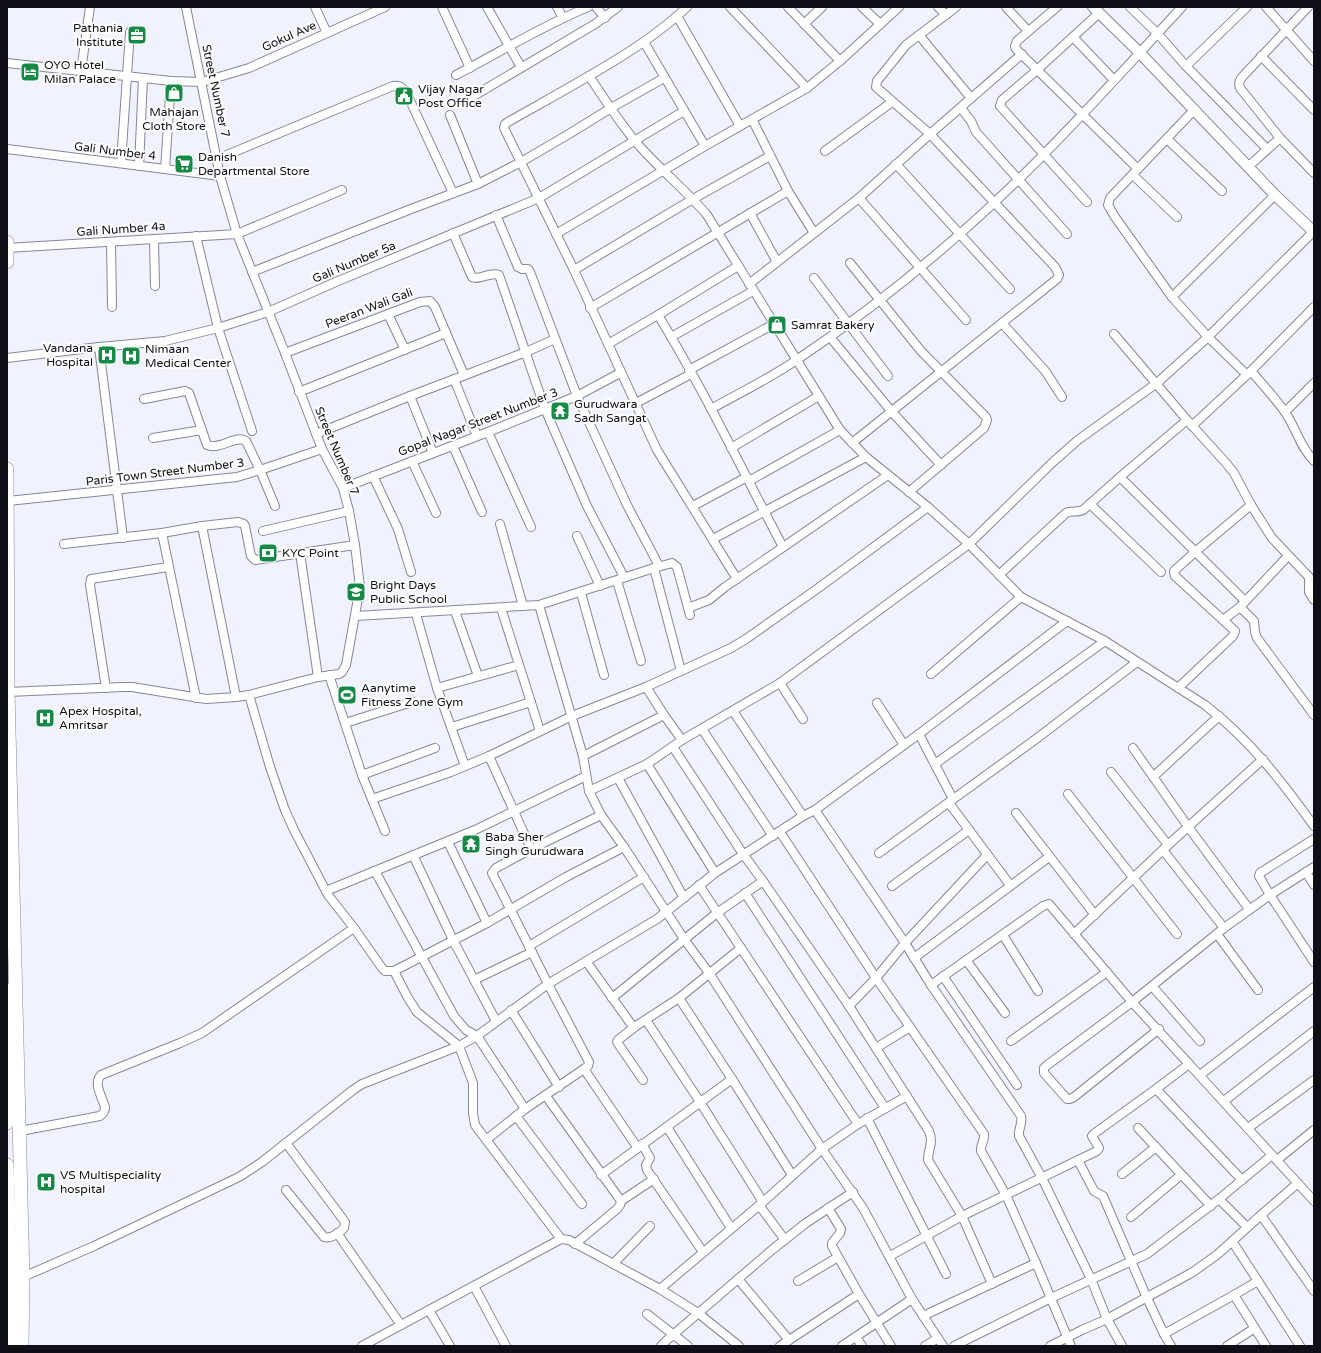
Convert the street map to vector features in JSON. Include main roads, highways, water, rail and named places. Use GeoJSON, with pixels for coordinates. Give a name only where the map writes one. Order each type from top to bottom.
{"type":"FeatureCollection","features":[{"type":"Feature","properties":{"kind":"main road"},"geometry":{"type":"LineString","coordinates":[[7,242],[7,262]]}},
{"type":"Feature","properties":{"kind":"main road"},"geometry":{"type":"LineString","coordinates":[[7,469],[8,728],[20,1131],[23,1277],[22,1346]]}},
{"type":"Feature","properties":{"kind":"main road"},"geometry":{"type":"LineString","coordinates":[[7,990],[9,1114],[7,1123]]}},
{"type":"Feature","properties":{"kind":"main road"},"geometry":{"type":"LineString","coordinates":[[7,1165],[12,1346]]}},
{"type":"Feature","properties":{"kind":"place","name":"Pathania Institute"},"geometry":{"type":"Point","coordinates":[137,35]}},
{"type":"Feature","properties":{"kind":"place","name":"OYO Hotel Milan Palace"},"geometry":{"type":"Point","coordinates":[30,72]}},
{"type":"Feature","properties":{"kind":"place","name":"Mahajan Cloth Store"},"geometry":{"type":"Point","coordinates":[174,93]}},
{"type":"Feature","properties":{"kind":"place","name":"Vijay Nagar Post Office"},"geometry":{"type":"Point","coordinates":[404,96]}},
{"type":"Feature","properties":{"kind":"place","name":"Danish Departmental Store"},"geometry":{"type":"Point","coordinates":[184,164]}},
{"type":"Feature","properties":{"kind":"place","name":"Samrat Bakery"},"geometry":{"type":"Point","coordinates":[777,325]}},
{"type":"Feature","properties":{"kind":"place","name":"Vandana Hospital"},"geometry":{"type":"Point","coordinates":[107,355]}},
{"type":"Feature","properties":{"kind":"place","name":"Nimaan Medical Center"},"geometry":{"type":"Point","coordinates":[131,356]}},
{"type":"Feature","properties":{"kind":"place","name":"Gurudwara Sadh Sangat"},"geometry":{"type":"Point","coordinates":[560,411]}},
{"type":"Feature","properties":{"kind":"place","name":"KYC Point"},"geometry":{"type":"Point","coordinates":[268,553]}},
{"type":"Feature","properties":{"kind":"place","name":"Bright Days Public School"},"geometry":{"type":"Point","coordinates":[356,592]}},
{"type":"Feature","properties":{"kind":"place","name":"Aanytime Fitness Zone Gym"},"geometry":{"type":"Point","coordinates":[347,695]}},
{"type":"Feature","properties":{"kind":"place","name":"Apex Hospital, Amritsar"},"geometry":{"type":"Point","coordinates":[45,718]}},
{"type":"Feature","properties":{"kind":"place","name":"Baba Sher Singh Gurudwara"},"geometry":{"type":"Point","coordinates":[471,844]}},
{"type":"Feature","properties":{"kind":"place","name":"VS Multispeciality hospital"},"geometry":{"type":"Point","coordinates":[46,1182]}}]}
